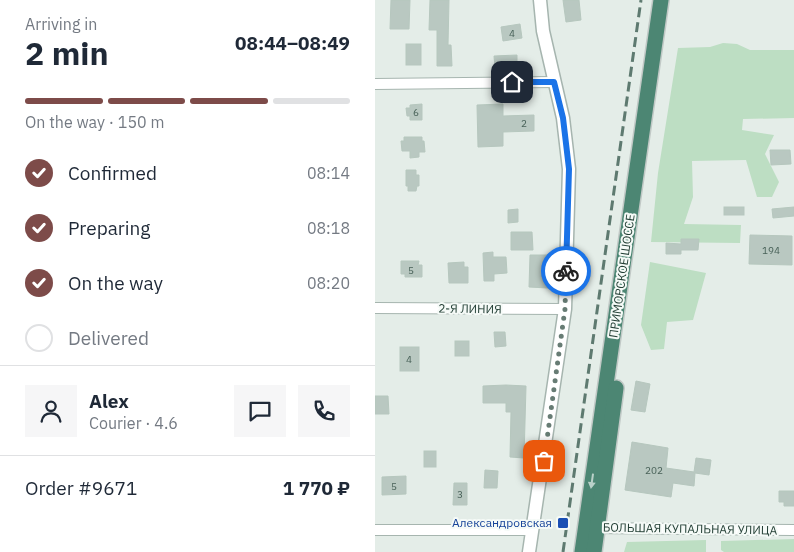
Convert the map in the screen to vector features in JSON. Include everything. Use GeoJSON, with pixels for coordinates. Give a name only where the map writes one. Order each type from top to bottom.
{"type":"FeatureCollection","features":[{"type":"Feature","properties":{"kind":"highway","name":"ПРИМОРСКОЕ ШОССЕ"},"geometry":{"type":"LineString","coordinates":[[594,552],[591,528],[661,0]]}},
{"type":"Feature","properties":{"kind":"highway","name":"ПРИМОРСКОЕ ШОССЕ"},"geometry":{"type":"LineString","coordinates":[[582,552],[591,528],[671,0]]}},
{"type":"Feature","properties":{"kind":"street"},"geometry":{"type":"LineString","coordinates":[[529,552],[565,309],[569,169],[563,118],[543,31],[540,0]]}},
{"type":"Feature","properties":{"kind":"street"},"geometry":{"type":"LineString","coordinates":[[375,84],[554,82]]}},
{"type":"Feature","properties":{"kind":"street","name":"2-Я ЛИНИЯ"},"geometry":{"type":"LineString","coordinates":[[375,308],[565,309]]}},
{"type":"Feature","properties":{"kind":"street","name":"БОЛЬШАЯ КУПАЛЬНАЯ УЛИЦА"},"geometry":{"type":"LineString","coordinates":[[591,528],[794,530]]}},
{"type":"Feature","properties":{"kind":"street"},"geometry":{"type":"LineString","coordinates":[[375,530],[533,530]]}},
{"type":"Feature","properties":{"kind":"green space"},"geometry":{"type":"Polygon","coordinates":[[[723,43],[737,44],[750,50],[794,50],[794,118],[743,119],[742,130],[774,135],[765,154],[779,182],[772,197],[757,197],[746,160],[692,161],[693,197],[684,224],[741,225],[740,243],[651,242],[658,173],[678,48],[710,47],[723,43]]]}},
{"type":"Feature","properties":{"kind":"green space"},"geometry":{"type":"Polygon","coordinates":[[[650,262],[706,273],[693,320],[667,322],[664,349],[651,350],[641,325],[650,262]]]}},
{"type":"Feature","properties":{"kind":"green space"},"geometry":{"type":"Polygon","coordinates":[[[794,539],[794,552],[724,552],[721,550],[721,541],[794,539]]]}},
{"type":"Feature","properties":{"kind":"green space"},"geometry":{"type":"Polygon","coordinates":[[[706,540],[706,552],[624,552],[627,542],[706,540]]]}},
{"type":"Feature","properties":{"kind":"building"},"geometry":{"type":"Polygon","coordinates":[[[391,0],[410,0],[409,29],[390,29],[391,0]]]}},
{"type":"Feature","properties":{"kind":"building"},"geometry":{"type":"Polygon","coordinates":[[[430,0],[449,0],[448,45],[451,45],[452,66],[437,66],[437,30],[429,30],[430,0]]]}},
{"type":"Feature","properties":{"kind":"building"},"geometry":{"type":"Polygon","coordinates":[[[563,0],[579,0],[581,20],[566,22],[563,0]]]}},
{"type":"Feature","properties":{"kind":"building"},"geometry":{"type":"Polygon","coordinates":[[[520,24],[522,38],[503,41],[501,27],[520,24]]]}},
{"type":"Feature","properties":{"kind":"building"},"geometry":{"type":"Polygon","coordinates":[[[406,44],[421,44],[421,65],[406,65],[406,44]]]}},
{"type":"Feature","properties":{"kind":"building"},"geometry":{"type":"Polygon","coordinates":[[[517,55],[517,66],[495,67],[494,56],[517,55]]]}},
{"type":"Feature","properties":{"kind":"building"},"geometry":{"type":"Polygon","coordinates":[[[422,104],[422,120],[410,120],[410,116],[407,116],[406,108],[410,108],[410,105],[422,104]]]}},
{"type":"Feature","properties":{"kind":"building"},"geometry":{"type":"Polygon","coordinates":[[[503,104],[503,116],[534,115],[534,131],[503,132],[503,146],[478,147],[477,105],[503,104]]]}},
{"type":"Feature","properties":{"kind":"building"},"geometry":{"type":"Polygon","coordinates":[[[404,137],[422,137],[425,152],[419,152],[419,157],[410,158],[410,151],[402,151],[401,141],[404,141],[404,137]]]}},
{"type":"Feature","properties":{"kind":"building"},"geometry":{"type":"Polygon","coordinates":[[[770,150],[790,150],[791,164],[771,165],[770,150]]]}},
{"type":"Feature","properties":{"kind":"building"},"geometry":{"type":"Polygon","coordinates":[[[406,170],[416,170],[416,175],[419,175],[419,186],[417,186],[416,191],[408,191],[408,186],[406,186],[406,170]]]}},
{"type":"Feature","properties":{"kind":"building"},"geometry":{"type":"Polygon","coordinates":[[[724,207],[744,207],[744,215],[724,215],[724,207]]]}},
{"type":"Feature","properties":{"kind":"building"},"geometry":{"type":"Polygon","coordinates":[[[794,207],[794,216],[773,218],[772,209],[794,207]]]}},
{"type":"Feature","properties":{"kind":"building"},"geometry":{"type":"Polygon","coordinates":[[[518,209],[518,222],[508,223],[508,210],[518,209]]]}},
{"type":"Feature","properties":{"kind":"building"},"geometry":{"type":"Polygon","coordinates":[[[511,232],[532,232],[533,250],[511,250],[511,232]]]}},
{"type":"Feature","properties":{"kind":"building"},"geometry":{"type":"Polygon","coordinates":[[[750,235],[792,236],[792,265],[749,264],[750,235]]]}},
{"type":"Feature","properties":{"kind":"building"},"geometry":{"type":"Polygon","coordinates":[[[681,239],[699,239],[698,250],[681,250],[681,254],[666,254],[666,243],[681,244],[681,239]]]}},
{"type":"Feature","properties":{"kind":"building"},"geometry":{"type":"Polygon","coordinates":[[[493,252],[493,257],[506,257],[507,273],[494,274],[494,281],[484,281],[483,253],[493,252]]]}},
{"type":"Feature","properties":{"kind":"building"},"geometry":{"type":"Polygon","coordinates":[[[530,255],[549,255],[548,288],[529,287],[530,255]]]}},
{"type":"Feature","properties":{"kind":"building"},"geometry":{"type":"Polygon","coordinates":[[[401,261],[419,261],[418,265],[422,265],[422,277],[405,277],[405,274],[401,274],[401,261]]]}},
{"type":"Feature","properties":{"kind":"building"},"geometry":{"type":"Polygon","coordinates":[[[464,262],[464,267],[468,267],[468,283],[449,283],[448,263],[464,262]]]}},
{"type":"Feature","properties":{"kind":"building"},"geometry":{"type":"Polygon","coordinates":[[[494,332],[505,332],[506,346],[495,347],[494,332]]]}},
{"type":"Feature","properties":{"kind":"building"},"geometry":{"type":"Polygon","coordinates":[[[455,341],[469,341],[469,356],[455,356],[455,341]]]}},
{"type":"Feature","properties":{"kind":"building"},"geometry":{"type":"Polygon","coordinates":[[[400,347],[419,347],[419,371],[400,371],[400,347]]]}},
{"type":"Feature","properties":{"kind":"building"},"geometry":{"type":"Polygon","coordinates":[[[636,381],[650,384],[645,412],[631,410],[636,381]]]}},
{"type":"Feature","properties":{"kind":"building"},"geometry":{"type":"Polygon","coordinates":[[[483,386],[526,386],[524,458],[510,457],[511,412],[506,412],[506,403],[483,403],[483,386]]]}},
{"type":"Feature","properties":{"kind":"building"},"geometry":{"type":"Polygon","coordinates":[[[375,396],[388,396],[389,414],[375,414],[375,396]]]}},
{"type":"Feature","properties":{"kind":"building"},"geometry":{"type":"Polygon","coordinates":[[[632,442],[668,448],[666,468],[694,472],[696,458],[711,460],[709,475],[695,473],[694,486],[673,483],[671,497],[625,490],[632,442]]]}},
{"type":"Feature","properties":{"kind":"building"},"geometry":{"type":"Polygon","coordinates":[[[424,451],[436,451],[436,467],[424,467],[424,451]]]}},
{"type":"Feature","properties":{"kind":"building"},"geometry":{"type":"Polygon","coordinates":[[[485,470],[498,471],[497,488],[484,488],[485,470]]]}},
{"type":"Feature","properties":{"kind":"building"},"geometry":{"type":"Polygon","coordinates":[[[406,476],[406,494],[382,495],[382,477],[406,476]]]}},
{"type":"Feature","properties":{"kind":"building"},"geometry":{"type":"Polygon","coordinates":[[[454,483],[467,483],[467,505],[453,505],[454,483]]]}},
{"type":"Feature","properties":{"kind":"building"},"geometry":{"type":"Polygon","coordinates":[[[779,491],[794,491],[794,506],[784,506],[784,502],[779,502],[779,491]]]}},
{"type":"Feature","properties":{"kind":"railway"},"geometry":{"type":"LineString","coordinates":[[563,552],[641,0]]}},
{"type":"Feature","properties":{"kind":"way so far"},"geometry":{"type":"LineString","coordinates":[[544,461],[565,309],[566,271]]}},
{"type":"Feature","properties":{"kind":"place","name":"Александровская"},"geometry":{"type":"Point","coordinates":[563,523]}},
{"type":"Feature","properties":{"kind":"route"},"geometry":{"type":"LineString","coordinates":[[512,82],[554,82],[567,140],[569,169],[566,271]]}}]}
